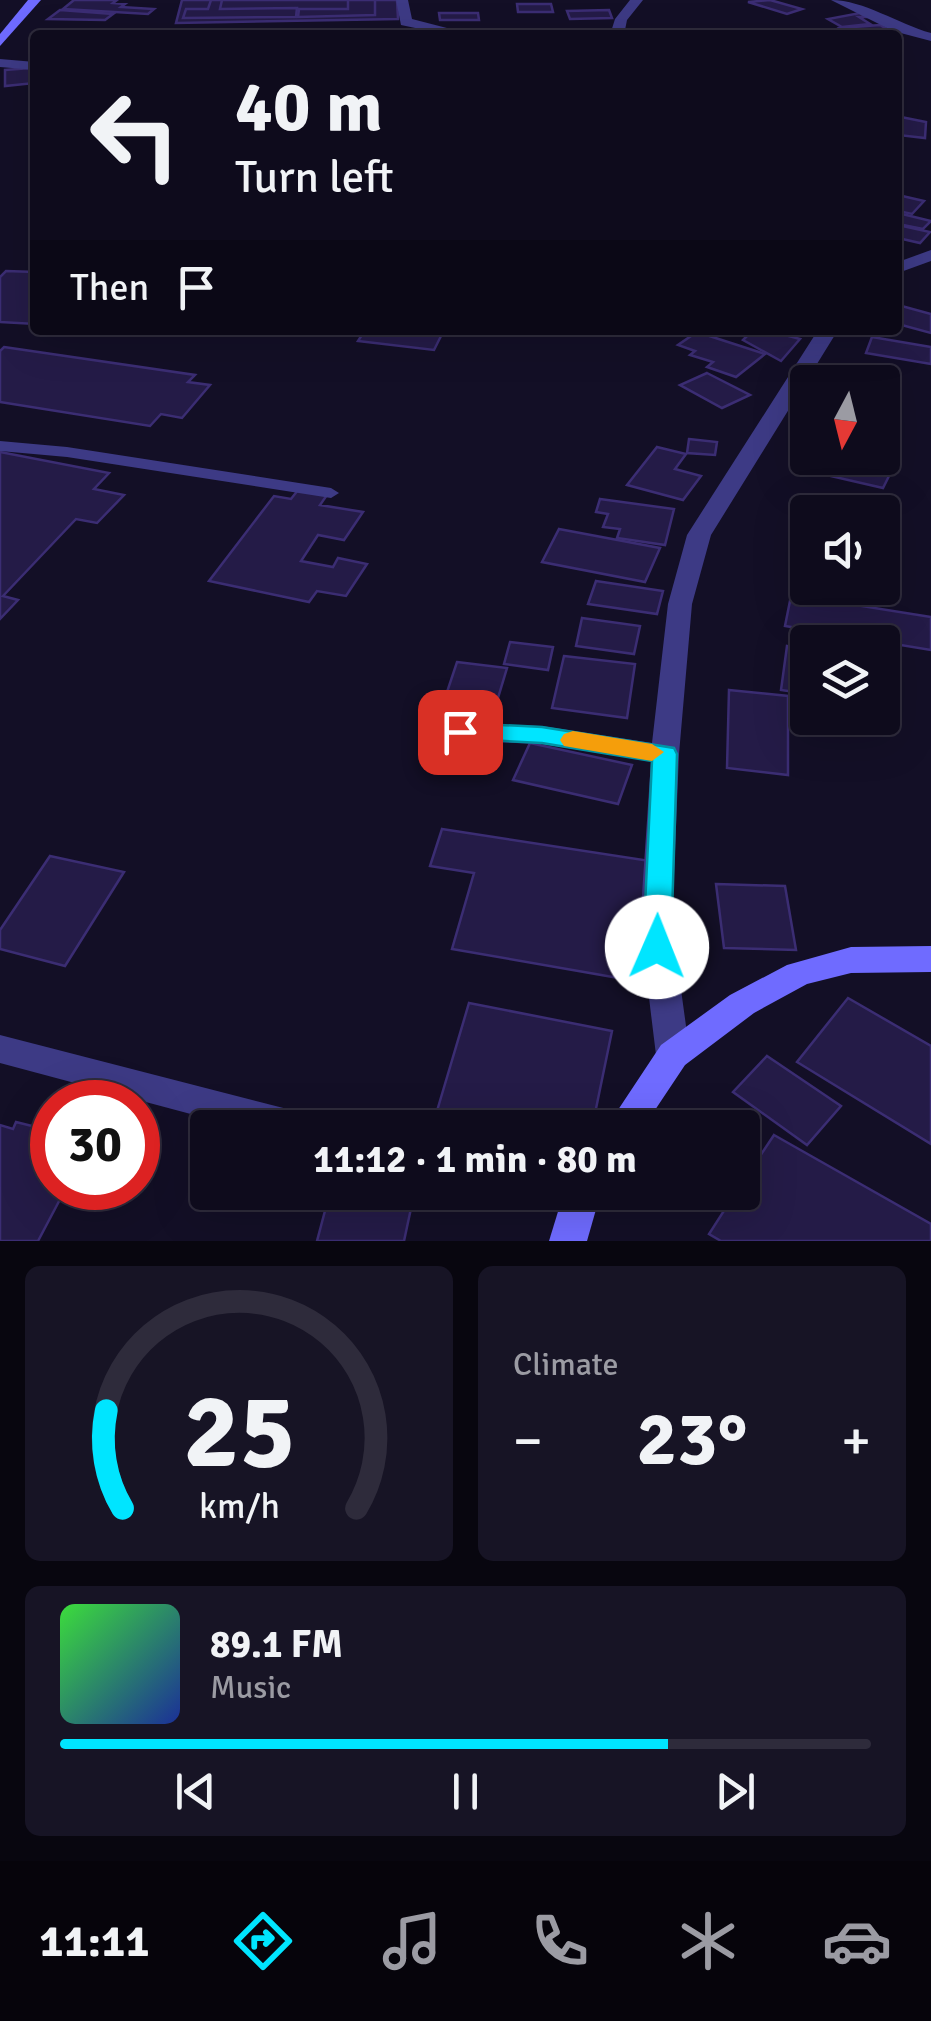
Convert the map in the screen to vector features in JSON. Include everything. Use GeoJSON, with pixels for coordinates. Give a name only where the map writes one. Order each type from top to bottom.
{"type":"FeatureCollection","features":[{"type":"Feature","properties":{"kind":"street"},"geometry":{"type":"LineString","coordinates":[[0,42],[35,0]]}},
{"type":"Feature","properties":{"kind":"street"},"geometry":{"type":"LineString","coordinates":[[402,0],[406,22],[444,30]]}},
{"type":"Feature","properties":{"kind":"street"},"geometry":{"type":"LineString","coordinates":[[618,30],[621,19],[637,0]]}},
{"type":"Feature","properties":{"kind":"street"},"geometry":{"type":"LineString","coordinates":[[838,0],[898,28],[931,37]]}},
{"type":"Feature","properties":{"kind":"street"},"geometry":{"type":"LineString","coordinates":[[0,63],[30,66]]}},
{"type":"Feature","properties":{"kind":"street"},"geometry":{"type":"LineString","coordinates":[[902,266],[931,255]]}},
{"type":"Feature","properties":{"kind":"street"},"geometry":{"type":"LineString","coordinates":[[673,1055],[657,947],[665,754],[680,604],[700,535],[825,335]]}},
{"type":"Feature","properties":{"kind":"street"},"geometry":{"type":"LineString","coordinates":[[460,732],[542,735],[665,754]]}},
{"type":"Feature","properties":{"kind":"street"},"geometry":{"type":"LineString","coordinates":[[636,1110],[673,1055],[742,1004],[798,974],[851,960],[931,958]]}},
{"type":"Feature","properties":{"kind":"street"},"geometry":{"type":"LineString","coordinates":[[0,1049],[234,1110]]}},
{"type":"Feature","properties":{"kind":"street"},"geometry":{"type":"LineString","coordinates":[[568,1241],[571,1210]]}},
{"type":"Feature","properties":{"kind":"lane"},"geometry":{"type":"LineString","coordinates":[[0,446],[53,450],[330,493]]}},
{"type":"Feature","properties":{"kind":"building"},"geometry":{"type":"Polygon","coordinates":[[[74,0],[117,0],[113,3],[125,4],[121,7],[154,9],[148,14],[63,9],[74,0]]]}},
{"type":"Feature","properties":{"kind":"building"},"geometry":{"type":"Polygon","coordinates":[[[182,0],[397,0],[398,19],[176,23],[182,0]]]}},
{"type":"Feature","properties":{"kind":"building"},"geometry":{"type":"Polygon","coordinates":[[[211,0],[222,0],[220,9],[297,8],[296,17],[183,18],[186,9],[208,9],[211,0]]]}},
{"type":"Feature","properties":{"kind":"building"},"geometry":{"type":"Polygon","coordinates":[[[348,0],[375,0],[375,15],[298,17],[299,9],[348,9],[348,0]]]}},
{"type":"Feature","properties":{"kind":"building"},"geometry":{"type":"Polygon","coordinates":[[[770,0],[802,9],[787,14],[748,2],[770,0]]]}},
{"type":"Feature","properties":{"kind":"building"},"geometry":{"type":"Polygon","coordinates":[[[517,4],[551,4],[553,12],[518,12],[517,4]]]}},
{"type":"Feature","properties":{"kind":"building"},"geometry":{"type":"Polygon","coordinates":[[[60,10],[113,14],[105,20],[48,19],[60,10]]]}},
{"type":"Feature","properties":{"kind":"building"},"geometry":{"type":"Polygon","coordinates":[[[609,10],[612,18],[570,19],[567,11],[609,10]]]}},
{"type":"Feature","properties":{"kind":"building"},"geometry":{"type":"Polygon","coordinates":[[[439,13],[478,13],[479,20],[440,20],[439,13]]]}},
{"type":"Feature","properties":{"kind":"building"},"geometry":{"type":"Polygon","coordinates":[[[860,13],[866,17],[859,17],[870,24],[842,27],[828,19],[860,13]]]}},
{"type":"Feature","properties":{"kind":"building"},"geometry":{"type":"Polygon","coordinates":[[[880,25],[888,30],[843,30],[840,28],[880,25]]]}},
{"type":"Feature","properties":{"kind":"building"},"geometry":{"type":"Polygon","coordinates":[[[30,68],[30,84],[5,86],[5,70],[30,68]]]}},
{"type":"Feature","properties":{"kind":"building"},"geometry":{"type":"Polygon","coordinates":[[[902,117],[926,122],[925,138],[902,135],[902,117]]]}},
{"type":"Feature","properties":{"kind":"building"},"geometry":{"type":"Polygon","coordinates":[[[902,196],[924,201],[912,214],[902,212],[902,196]]]}},
{"type":"Feature","properties":{"kind":"building"},"geometry":{"type":"Polygon","coordinates":[[[902,214],[931,221],[923,229],[902,225],[902,214]]]}},
{"type":"Feature","properties":{"kind":"building"},"geometry":{"type":"Polygon","coordinates":[[[902,226],[930,232],[920,243],[902,239],[902,226]]]}},
{"type":"Feature","properties":{"kind":"building"},"geometry":{"type":"Polygon","coordinates":[[[6,271],[30,272],[30,324],[0,322],[0,277],[6,271]]]}},
{"type":"Feature","properties":{"kind":"building"},"geometry":{"type":"Polygon","coordinates":[[[902,306],[931,314],[931,333],[902,325],[902,306]]]}},
{"type":"Feature","properties":{"kind":"building"},"geometry":{"type":"Polygon","coordinates":[[[362,335],[442,335],[434,350],[358,341],[362,335]]]}},
{"type":"Feature","properties":{"kind":"building"},"geometry":{"type":"Polygon","coordinates":[[[693,335],[706,335],[765,354],[736,377],[707,367],[713,362],[690,355],[695,351],[678,345],[693,335]]]}},
{"type":"Feature","properties":{"kind":"building"},"geometry":{"type":"Polygon","coordinates":[[[744,335],[800,339],[781,361],[743,340],[747,336],[744,335]]]}},
{"type":"Feature","properties":{"kind":"building"},"geometry":{"type":"Polygon","coordinates":[[[872,337],[931,347],[931,364],[866,353],[872,337]]]}},
{"type":"Feature","properties":{"kind":"building"},"geometry":{"type":"Polygon","coordinates":[[[4,347],[195,375],[188,382],[210,385],[182,418],[161,414],[150,426],[0,402],[0,351],[4,347]]]}},
{"type":"Feature","properties":{"kind":"building"},"geometry":{"type":"Polygon","coordinates":[[[707,373],[750,395],[722,408],[680,385],[707,373]]]}},
{"type":"Feature","properties":{"kind":"building"},"geometry":{"type":"Polygon","coordinates":[[[689,439],[717,442],[715,455],[687,453],[689,439]]]}},
{"type":"Feature","properties":{"kind":"building"},"geometry":{"type":"Polygon","coordinates":[[[657,447],[686,454],[675,469],[701,476],[683,500],[627,485],[657,447]]]}},
{"type":"Feature","properties":{"kind":"building"},"geometry":{"type":"Polygon","coordinates":[[[0,452],[109,473],[94,489],[124,495],[97,523],[76,519],[3,596],[18,600],[0,619],[0,452]]]}},
{"type":"Feature","properties":{"kind":"building"},"geometry":{"type":"Polygon","coordinates":[[[826,475],[890,475],[883,488],[826,475]]]}},
{"type":"Feature","properties":{"kind":"building"},"geometry":{"type":"Polygon","coordinates":[[[298,490],[327,495],[320,505],[363,512],[344,540],[318,535],[301,561],[333,567],[338,558],[367,564],[346,596],[317,591],[309,602],[209,581],[274,496],[291,499],[298,490]]]}},
{"type":"Feature","properties":{"kind":"building"},"geometry":{"type":"Polygon","coordinates":[[[600,499],[674,509],[665,545],[617,538],[620,529],[603,527],[608,514],[596,512],[600,499]]]}},
{"type":"Feature","properties":{"kind":"building"},"geometry":{"type":"Polygon","coordinates":[[[559,529],[660,548],[645,582],[542,562],[559,529]]]}},
{"type":"Feature","properties":{"kind":"building"},"geometry":{"type":"Polygon","coordinates":[[[596,581],[663,591],[657,614],[588,604],[596,581]]]}},
{"type":"Feature","properties":{"kind":"building"},"geometry":{"type":"Polygon","coordinates":[[[790,601],[790,605],[856,605],[931,617],[931,650],[900,645],[900,625],[785,626],[790,601]]]}},
{"type":"Feature","properties":{"kind":"building"},"geometry":{"type":"Polygon","coordinates":[[[582,618],[640,626],[634,654],[576,646],[582,618]]]}},
{"type":"Feature","properties":{"kind":"building"},"geometry":{"type":"Polygon","coordinates":[[[510,642],[553,647],[548,670],[504,664],[510,642]]]}},
{"type":"Feature","properties":{"kind":"building"},"geometry":{"type":"Polygon","coordinates":[[[787,646],[790,646],[790,691],[781,690],[787,646]]]}},
{"type":"Feature","properties":{"kind":"building"},"geometry":{"type":"Polygon","coordinates":[[[564,656],[635,664],[627,718],[552,708],[564,656]]]}},
{"type":"Feature","properties":{"kind":"building"},"geometry":{"type":"Polygon","coordinates":[[[457,662],[507,668],[491,721],[440,713],[457,662]]]}},
{"type":"Feature","properties":{"kind":"building"},"geometry":{"type":"Polygon","coordinates":[[[729,690],[788,696],[788,775],[727,768],[729,690]]]}},
{"type":"Feature","properties":{"kind":"building"},"geometry":{"type":"Polygon","coordinates":[[[530,743],[632,765],[618,804],[513,780],[530,743]]]}},
{"type":"Feature","properties":{"kind":"building"},"geometry":{"type":"Polygon","coordinates":[[[442,829],[650,861],[630,980],[452,949],[474,873],[430,866],[442,829]]]}},
{"type":"Feature","properties":{"kind":"building"},"geometry":{"type":"Polygon","coordinates":[[[50,856],[124,872],[65,966],[0,949],[0,930],[50,856]]]}},
{"type":"Feature","properties":{"kind":"building"},"geometry":{"type":"Polygon","coordinates":[[[716,884],[785,886],[796,950],[724,948],[716,884]]]}},
{"type":"Feature","properties":{"kind":"building"},"geometry":{"type":"Polygon","coordinates":[[[848,998],[931,1046],[931,1144],[797,1062],[848,998]]]}},
{"type":"Feature","properties":{"kind":"building"},"geometry":{"type":"Polygon","coordinates":[[[469,1003],[612,1031],[596,1110],[437,1110],[469,1003]]]}},
{"type":"Feature","properties":{"kind":"building"},"geometry":{"type":"Polygon","coordinates":[[[767,1056],[841,1106],[807,1145],[733,1092],[767,1056]]]}},
{"type":"Feature","properties":{"kind":"building"},"geometry":{"type":"Polygon","coordinates":[[[16,1122],[30,1126],[30,1210],[54,1210],[38,1241],[0,1241],[0,1125],[13,1129],[16,1122]]]}},
{"type":"Feature","properties":{"kind":"building"},"geometry":{"type":"Polygon","coordinates":[[[774,1135],[931,1224],[931,1241],[721,1241],[709,1234],[724,1210],[760,1210],[760,1156],[774,1135]]]}},
{"type":"Feature","properties":{"kind":"building"},"geometry":{"type":"Polygon","coordinates":[[[325,1210],[411,1210],[404,1241],[317,1241],[325,1210]]]}},
{"type":"Feature","properties":{"kind":"slow traffic"},"geometry":{"type":"LineString","coordinates":[[573,740],[652,752]]}},
{"type":"Feature","properties":{"kind":"route"},"geometry":{"type":"LineString","coordinates":[[460,732],[542,735],[665,754],[657,947]]}}]}
